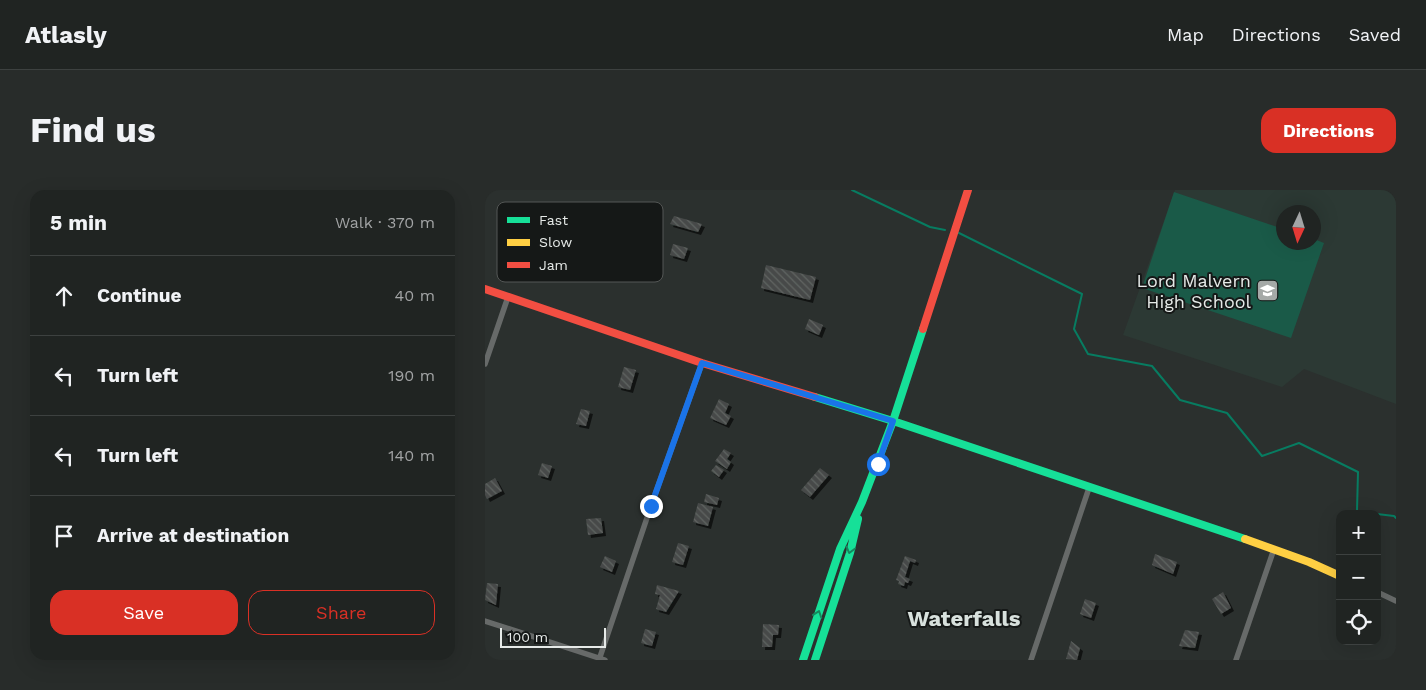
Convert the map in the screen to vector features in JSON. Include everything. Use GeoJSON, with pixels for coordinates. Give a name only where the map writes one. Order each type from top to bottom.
{"type":"FeatureCollection","features":[{"type":"Feature","properties":{"kind":"street"},"geometry":{"type":"LineString","coordinates":[[803,660],[840,549],[862,502],[893,421],[968,190]]}},
{"type":"Feature","properties":{"kind":"street"},"geometry":{"type":"LineString","coordinates":[[485,289],[702,363],[893,421],[1274,549],[1336,574]]}},
{"type":"Feature","properties":{"kind":"street"},"geometry":{"type":"LineString","coordinates":[[485,364],[508,297]]}},
{"type":"Feature","properties":{"kind":"street"},"geometry":{"type":"LineString","coordinates":[[485,621],[602,659],[651,506],[702,363]]}},
{"type":"Feature","properties":{"kind":"street"},"geometry":{"type":"LineString","coordinates":[[1031,660],[1089,488]]}},
{"type":"Feature","properties":{"kind":"street"},"geometry":{"type":"LineString","coordinates":[[815,660],[850,553],[862,502]]}},
{"type":"Feature","properties":{"kind":"street"},"geometry":{"type":"LineString","coordinates":[[1236,660],[1274,549]]}},
{"type":"Feature","properties":{"kind":"street"},"geometry":{"type":"LineString","coordinates":[[1381,594],[1396,601]]}},
{"type":"Feature","properties":{"kind":"shaded area","name":"Lord Malvern High School"},"geometry":{"type":"Polygon","coordinates":[[[1175,190],[1396,190],[1396,404],[1304,369],[1282,387],[1123,335],[1175,190]]]}},
{"type":"Feature","properties":{"kind":"green space"},"geometry":{"type":"Polygon","coordinates":[[[1174,192],[1276,227],[1276,250],[1321,250],[1321,242],[1324,243],[1291,338],[1142,288],[1174,192]]]}},
{"type":"Feature","properties":{"kind":"building"},"geometry":{"type":"Polygon","coordinates":[[[674,216],[702,224],[698,232],[670,224],[674,216]]]}},
{"type":"Feature","properties":{"kind":"building"},"geometry":{"type":"Polygon","coordinates":[[[673,244],[688,248],[684,259],[670,255],[673,244]]]}},
{"type":"Feature","properties":{"kind":"building"},"geometry":{"type":"Polygon","coordinates":[[[766,265],[816,277],[810,300],[761,288],[766,265]]]}},
{"type":"Feature","properties":{"kind":"building"},"geometry":{"type":"Polygon","coordinates":[[[809,319],[823,325],[819,335],[805,329],[809,319]]]}},
{"type":"Feature","properties":{"kind":"building"},"geometry":{"type":"Polygon","coordinates":[[[624,367],[636,370],[630,390],[618,387],[624,367]]]}},
{"type":"Feature","properties":{"kind":"building"},"geometry":{"type":"Polygon","coordinates":[[[719,399],[729,404],[725,413],[731,416],[726,425],[710,418],[719,399]]]}},
{"type":"Feature","properties":{"kind":"building"},"geometry":{"type":"Polygon","coordinates":[[[581,409],[590,411],[586,426],[576,424],[581,409]]]}},
{"type":"Feature","properties":{"kind":"building"},"geometry":{"type":"Polygon","coordinates":[[[724,449],[731,453],[727,459],[731,462],[727,469],[715,461],[724,449]]]}},
{"type":"Feature","properties":{"kind":"building"},"geometry":{"type":"Polygon","coordinates":[[[542,463],[552,466],[548,478],[538,475],[542,463]]]}},
{"type":"Feature","properties":{"kind":"building"},"geometry":{"type":"Polygon","coordinates":[[[716,465],[724,470],[719,477],[711,471],[716,465]]]}},
{"type":"Feature","properties":{"kind":"building"},"geometry":{"type":"Polygon","coordinates":[[[820,468],[829,475],[810,497],[801,490],[820,468]]]}},
{"type":"Feature","properties":{"kind":"building"},"geometry":{"type":"Polygon","coordinates":[[[495,478],[502,491],[487,499],[485,484],[495,478]]]}},
{"type":"Feature","properties":{"kind":"building"},"geometry":{"type":"Polygon","coordinates":[[[706,494],[719,498],[717,505],[704,502],[706,494]]]}},
{"type":"Feature","properties":{"kind":"building"},"geometry":{"type":"Polygon","coordinates":[[[698,503],[713,507],[708,526],[693,522],[698,503]]]}},
{"type":"Feature","properties":{"kind":"building"},"geometry":{"type":"Polygon","coordinates":[[[601,518],[603,533],[588,535],[586,519],[601,518]]]}},
{"type":"Feature","properties":{"kind":"building"},"geometry":{"type":"Polygon","coordinates":[[[678,543],[689,546],[683,565],[672,562],[678,543]]]}},
{"type":"Feature","properties":{"kind":"building"},"geometry":{"type":"Polygon","coordinates":[[[1155,554],[1177,562],[1173,574],[1152,565],[1155,554]]]}},
{"type":"Feature","properties":{"kind":"building"},"geometry":{"type":"Polygon","coordinates":[[[605,556],[616,561],[612,572],[600,567],[605,556]]]}},
{"type":"Feature","properties":{"kind":"building"},"geometry":{"type":"Polygon","coordinates":[[[905,556],[916,560],[915,563],[910,561],[905,577],[910,579],[908,583],[905,582],[904,586],[898,584],[899,581],[896,580],[905,556]]]}},
{"type":"Feature","properties":{"kind":"building"},"geometry":{"type":"Polygon","coordinates":[[[487,583],[498,584],[496,605],[485,600],[487,583]]]}},
{"type":"Feature","properties":{"kind":"building"},"geometry":{"type":"Polygon","coordinates":[[[657,585],[679,591],[666,612],[656,609],[660,595],[655,594],[657,585]]]}},
{"type":"Feature","properties":{"kind":"building"},"geometry":{"type":"Polygon","coordinates":[[[1223,592],[1231,608],[1221,614],[1212,599],[1223,592]]]}},
{"type":"Feature","properties":{"kind":"building"},"geometry":{"type":"Polygon","coordinates":[[[1085,599],[1096,603],[1091,618],[1080,614],[1085,599]]]}},
{"type":"Feature","properties":{"kind":"building"},"geometry":{"type":"Polygon","coordinates":[[[763,624],[779,625],[778,635],[773,635],[772,647],[762,647],[763,624]]]}},
{"type":"Feature","properties":{"kind":"building"},"geometry":{"type":"Polygon","coordinates":[[[645,629],[656,632],[652,646],[641,643],[645,629]]]}},
{"type":"Feature","properties":{"kind":"building"},"geometry":{"type":"Polygon","coordinates":[[[1185,630],[1199,632],[1195,648],[1179,646],[1185,630]]]}},
{"type":"Feature","properties":{"kind":"building"},"geometry":{"type":"Polygon","coordinates":[[[1071,641],[1080,648],[1077,660],[1066,659],[1071,641]]]}},
{"type":"Feature","properties":{"kind":"waterway"},"geometry":{"type":"LineString","coordinates":[[852,190],[930,227],[945,230]]}},
{"type":"Feature","properties":{"kind":"waterway"},"geometry":{"type":"LineString","coordinates":[[957,232],[1082,294],[1074,329],[1088,354],[1152,366],[1180,400],[1227,413],[1262,456],[1299,443],[1358,472],[1357,510]]}},
{"type":"Feature","properties":{"kind":"waterway"},"geometry":{"type":"LineString","coordinates":[[1381,514],[1396,518]]}},
{"type":"Feature","properties":{"kind":"traffic: fast"},"geometry":{"type":"LineString","coordinates":[[803,660],[840,549],[862,502],[893,421],[923,329]]}},
{"type":"Feature","properties":{"kind":"traffic: fast"},"geometry":{"type":"LineString","coordinates":[[815,397],[893,421],[1245,539]]}},
{"type":"Feature","properties":{"kind":"traffic: fast"},"geometry":{"type":"LineString","coordinates":[[815,660],[850,553],[858,519]]}},
{"type":"Feature","properties":{"kind":"traffic: slow"},"geometry":{"type":"LineString","coordinates":[[1245,539],[1309,562],[1336,574]]}},
{"type":"Feature","properties":{"kind":"traffic: jam"},"geometry":{"type":"LineString","coordinates":[[923,329],[968,190]]}},
{"type":"Feature","properties":{"kind":"traffic: jam"},"geometry":{"type":"LineString","coordinates":[[485,289],[702,363],[815,397]]}},
{"type":"Feature","properties":{"kind":"place","name":"Lord Malvern High School"},"geometry":{"type":"Point","coordinates":[1267,290]}},
{"type":"Feature","properties":{"kind":"district","name":"Waterfalls"},"geometry":{"type":"Point","coordinates":[964,618]}},
{"type":"Feature","properties":{"kind":"route"},"geometry":{"type":"LineString","coordinates":[[651,506],[702,363],[893,421],[878,464]]}}]}
